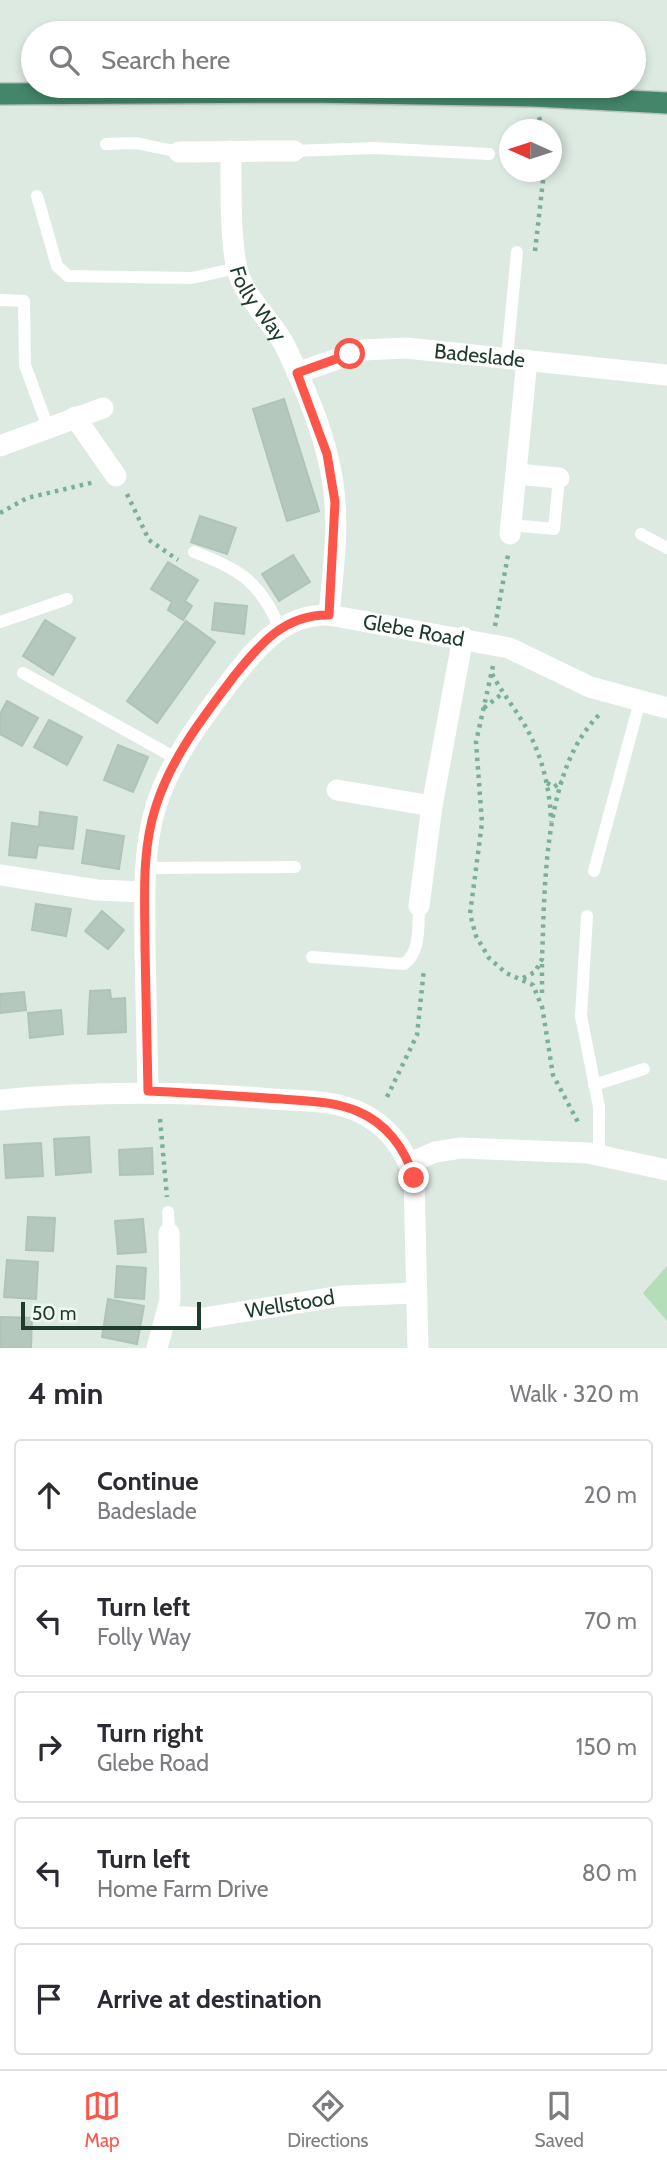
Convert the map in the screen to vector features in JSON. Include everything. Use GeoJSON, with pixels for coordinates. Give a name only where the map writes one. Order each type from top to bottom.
{"type":"FeatureCollection","features":[{"type":"Feature","properties":{"kind":"highway"},"geometry":{"type":"LineString","coordinates":[[0,94],[21,94]]}},
{"type":"Feature","properties":{"kind":"highway"},"geometry":{"type":"LineString","coordinates":[[572,98],[667,103]]}},
{"type":"Feature","properties":{"kind":"street","name":"Folly Way"},"geometry":{"type":"LineString","coordinates":[[231,151],[237,268],[247,292],[280,335],[327,454],[335,502],[329,615]]}},
{"type":"Feature","properties":{"kind":"street"},"geometry":{"type":"LineString","coordinates":[[179,152],[294,151]]}},
{"type":"Feature","properties":{"kind":"street","name":"Badeslade"},"geometry":{"type":"LineString","coordinates":[[297,373],[350,354],[382,348],[431,349],[667,375]]}},
{"type":"Feature","properties":{"kind":"street"},"geometry":{"type":"LineString","coordinates":[[511,529],[516,474],[517,359]]}},
{"type":"Feature","properties":{"kind":"street"},"geometry":{"type":"LineString","coordinates":[[0,446],[103,408]]}},
{"type":"Feature","properties":{"kind":"street"},"geometry":{"type":"LineString","coordinates":[[75,417],[116,476]]}},
{"type":"Feature","properties":{"kind":"street"},"geometry":{"type":"LineString","coordinates":[[516,474],[559,478]]}},
{"type":"Feature","properties":{"kind":"street","name":"Glebe Road"},"geometry":{"type":"LineString","coordinates":[[148,1091],[144,892],[155,808],[177,759],[201,720],[253,652],[280,628],[302,618],[329,615],[463,637],[524,653],[590,687],[612,694],[640,702],[665,701]]}},
{"type":"Feature","properties":{"kind":"street"},"geometry":{"type":"LineString","coordinates":[[419,906],[432,806],[463,637]]}},
{"type":"Feature","properties":{"kind":"street"},"geometry":{"type":"LineString","coordinates":[[337,790],[432,806]]}},
{"type":"Feature","properties":{"kind":"street"},"geometry":{"type":"LineString","coordinates":[[0,875],[97,890],[144,892]]}},
{"type":"Feature","properties":{"kind":"street"},"geometry":{"type":"LineString","coordinates":[[0,1100],[148,1091],[260,1097],[346,1107],[376,1122],[386,1130],[410,1163],[416,1194],[415,1293],[418,1348]]}},
{"type":"Feature","properties":{"kind":"street"},"geometry":{"type":"LineString","coordinates":[[410,1163],[435,1152],[461,1148],[594,1154],[667,1170]]}},
{"type":"Feature","properties":{"kind":"street"},"geometry":{"type":"LineString","coordinates":[[157,1348],[167,1316],[171,1277],[169,1233]]}},
{"type":"Feature","properties":{"kind":"street","name":"Wellstood"},"geometry":{"type":"LineString","coordinates":[[167,1316],[203,1318],[341,1296],[415,1293]]}},
{"type":"Feature","properties":{"kind":"lane"},"geometry":{"type":"LineString","coordinates":[[106,144],[136,143],[179,152]]}},
{"type":"Feature","properties":{"kind":"lane"},"geometry":{"type":"LineString","coordinates":[[294,151],[374,148],[489,153]]}},
{"type":"Feature","properties":{"kind":"lane"},"geometry":{"type":"LineString","coordinates":[[37,196],[57,266],[68,276],[192,278],[237,268]]}},
{"type":"Feature","properties":{"kind":"lane"},"geometry":{"type":"LineString","coordinates":[[517,252],[517,359]]}},
{"type":"Feature","properties":{"kind":"lane"},"geometry":{"type":"LineString","coordinates":[[0,300],[24,301],[25,365],[48,428]]}},
{"type":"Feature","properties":{"kind":"lane"},"geometry":{"type":"LineString","coordinates":[[511,529],[554,529],[559,478]]}},
{"type":"Feature","properties":{"kind":"lane"},"geometry":{"type":"LineString","coordinates":[[641,534],[667,548]]}},
{"type":"Feature","properties":{"kind":"lane"},"geometry":{"type":"LineString","coordinates":[[194,552],[245,575],[257,585],[280,628]]}},
{"type":"Feature","properties":{"kind":"lane"},"geometry":{"type":"LineString","coordinates":[[0,622],[67,599]]}},
{"type":"Feature","properties":{"kind":"lane"},"geometry":{"type":"LineString","coordinates":[[23,673],[177,759]]}},
{"type":"Feature","properties":{"kind":"lane"},"geometry":{"type":"LineString","coordinates":[[594,871],[640,702]]}},
{"type":"Feature","properties":{"kind":"lane"},"geometry":{"type":"LineString","coordinates":[[146,868],[295,867]]}},
{"type":"Feature","properties":{"kind":"lane"},"geometry":{"type":"LineString","coordinates":[[312,957],[404,964],[416,950],[419,906]]}},
{"type":"Feature","properties":{"kind":"lane"},"geometry":{"type":"LineString","coordinates":[[587,916],[581,1016],[599,1107],[594,1154]]}},
{"type":"Feature","properties":{"kind":"lane"},"geometry":{"type":"LineString","coordinates":[[594,1084],[643,1069]]}},
{"type":"Feature","properties":{"kind":"lane"},"geometry":{"type":"LineString","coordinates":[[168,1212],[169,1233]]}},
{"type":"Feature","properties":{"kind":"path"},"geometry":{"type":"LineString","coordinates":[[0,513],[27,498],[116,476]]}},
{"type":"Feature","properties":{"kind":"path"},"geometry":{"type":"LineString","coordinates":[[492,635],[511,529]]}},
{"type":"Feature","properties":{"kind":"path"},"geometry":{"type":"LineString","coordinates":[[494,665],[476,742],[482,808],[481,839],[470,914],[476,936],[489,958],[506,974],[521,979],[537,991],[554,1075],[594,1154]]}},
{"type":"Feature","properties":{"kind":"path"},"geometry":{"type":"LineString","coordinates":[[492,674],[526,728],[546,780],[551,834]]}},
{"type":"Feature","properties":{"kind":"path"},"geometry":{"type":"LineString","coordinates":[[482,711],[503,693]]}},
{"type":"Feature","properties":{"kind":"path"},"geometry":{"type":"LineString","coordinates":[[542,1007],[542,959],[551,834],[563,780],[581,737],[607,708],[612,694]]}},
{"type":"Feature","properties":{"kind":"path"},"geometry":{"type":"LineString","coordinates":[[546,780],[554,787],[563,780]]}},
{"type":"Feature","properties":{"kind":"path"},"geometry":{"type":"LineString","coordinates":[[387,1097],[417,1035],[425,959]]}},
{"type":"Feature","properties":{"kind":"path"},"geometry":{"type":"LineString","coordinates":[[521,979],[535,972],[542,959]]}},
{"type":"Feature","properties":{"kind":"path"},"geometry":{"type":"LineString","coordinates":[[160,1119],[168,1212]]}},
{"type":"Feature","properties":{"kind":"green space"},"geometry":{"type":"Polygon","coordinates":[[[667,1266],[667,1321],[643,1293],[667,1266]]]}},
{"type":"Feature","properties":{"kind":"building"},"geometry":{"type":"Polygon","coordinates":[[[284,399],[319,511],[287,521],[253,409],[284,399]]]}},
{"type":"Feature","properties":{"kind":"building"},"geometry":{"type":"Polygon","coordinates":[[[200,516],[236,528],[227,554],[191,542],[200,516]]]}},
{"type":"Feature","properties":{"kind":"building"},"geometry":{"type":"Polygon","coordinates":[[[293,555],[310,582],[279,601],[262,574],[293,555]]]}},
{"type":"Feature","properties":{"kind":"building"},"geometry":{"type":"Polygon","coordinates":[[[168,562],[198,580],[185,601],[192,606],[183,620],[168,610],[172,602],[151,589],[168,562]]]}},
{"type":"Feature","properties":{"kind":"building"},"geometry":{"type":"Polygon","coordinates":[[[215,603],[247,606],[244,634],[212,630],[215,603]]]}},
{"type":"Feature","properties":{"kind":"building"},"geometry":{"type":"Polygon","coordinates":[[[45,620],[75,638],[53,675],[23,656],[45,620]]]}},
{"type":"Feature","properties":{"kind":"building"},"geometry":{"type":"Polygon","coordinates":[[[186,621],[215,642],[157,723],[127,701],[186,621]]]}},
{"type":"Feature","properties":{"kind":"building"},"geometry":{"type":"Polygon","coordinates":[[[7,701],[38,718],[22,746],[0,734],[0,714],[7,701]]]}},
{"type":"Feature","properties":{"kind":"building"},"geometry":{"type":"Polygon","coordinates":[[[49,720],[82,737],[67,765],[34,747],[49,720]]]}},
{"type":"Feature","properties":{"kind":"building"},"geometry":{"type":"Polygon","coordinates":[[[118,745],[148,757],[133,792],[104,780],[118,745]]]}},
{"type":"Feature","properties":{"kind":"building"},"geometry":{"type":"Polygon","coordinates":[[[40,812],[77,817],[73,849],[38,845],[36,858],[9,855],[12,823],[39,827],[40,812]]]}},
{"type":"Feature","properties":{"kind":"building"},"geometry":{"type":"Polygon","coordinates":[[[87,830],[124,836],[119,869],[82,863],[87,830]]]}},
{"type":"Feature","properties":{"kind":"building"},"geometry":{"type":"Polygon","coordinates":[[[36,904],[71,909],[66,936],[32,930],[36,904]]]}},
{"type":"Feature","properties":{"kind":"building"},"geometry":{"type":"Polygon","coordinates":[[[102,911],[124,930],[108,949],[85,931],[102,911]]]}},
{"type":"Feature","properties":{"kind":"building"},"geometry":{"type":"Polygon","coordinates":[[[110,990],[111,999],[125,998],[126,1032],[88,1034],[90,991],[110,990]]]}},
{"type":"Feature","properties":{"kind":"building"},"geometry":{"type":"Polygon","coordinates":[[[24,992],[26,1010],[0,1013],[0,994],[24,992]]]}},
{"type":"Feature","properties":{"kind":"building"},"geometry":{"type":"Polygon","coordinates":[[[61,1010],[63,1034],[30,1038],[28,1013],[61,1010]]]}},
{"type":"Feature","properties":{"kind":"building"},"geometry":{"type":"Polygon","coordinates":[[[89,1137],[91,1172],[56,1175],[54,1139],[89,1137]]]}},
{"type":"Feature","properties":{"kind":"building"},"geometry":{"type":"Polygon","coordinates":[[[41,1143],[43,1176],[6,1178],[4,1145],[41,1143]]]}},
{"type":"Feature","properties":{"kind":"building"},"geometry":{"type":"Polygon","coordinates":[[[152,1148],[153,1174],[120,1175],[119,1150],[152,1148]]]}},
{"type":"Feature","properties":{"kind":"building"},"geometry":{"type":"Polygon","coordinates":[[[28,1217],[55,1218],[53,1251],[26,1250],[28,1217]]]}},
{"type":"Feature","properties":{"kind":"building"},"geometry":{"type":"Polygon","coordinates":[[[143,1219],[146,1252],[118,1254],[115,1221],[143,1219]]]}},
{"type":"Feature","properties":{"kind":"building"},"geometry":{"type":"Polygon","coordinates":[[[7,1260],[38,1262],[36,1299],[4,1297],[7,1260]]]}},
{"type":"Feature","properties":{"kind":"building"},"geometry":{"type":"Polygon","coordinates":[[[117,1266],[146,1268],[144,1299],[115,1297],[117,1266]]]}},
{"type":"Feature","properties":{"kind":"building"},"geometry":{"type":"Polygon","coordinates":[[[108,1299],[144,1306],[137,1344],[102,1337],[108,1299]]]}},
{"type":"Feature","properties":{"kind":"building"},"geometry":{"type":"Polygon","coordinates":[[[1,1317],[32,1318],[31,1348],[0,1348],[1,1317]]]}},
{"type":"Feature","properties":{"kind":"route"},"geometry":{"type":"LineString","coordinates":[[350,354],[297,373],[327,454],[335,502],[336,529],[329,615],[312,615],[288,623],[253,652],[189,737],[155,808],[148,845],[144,892],[148,1091],[323,1102],[346,1107],[376,1122],[395,1139],[410,1163],[414,1178]]}}]}
